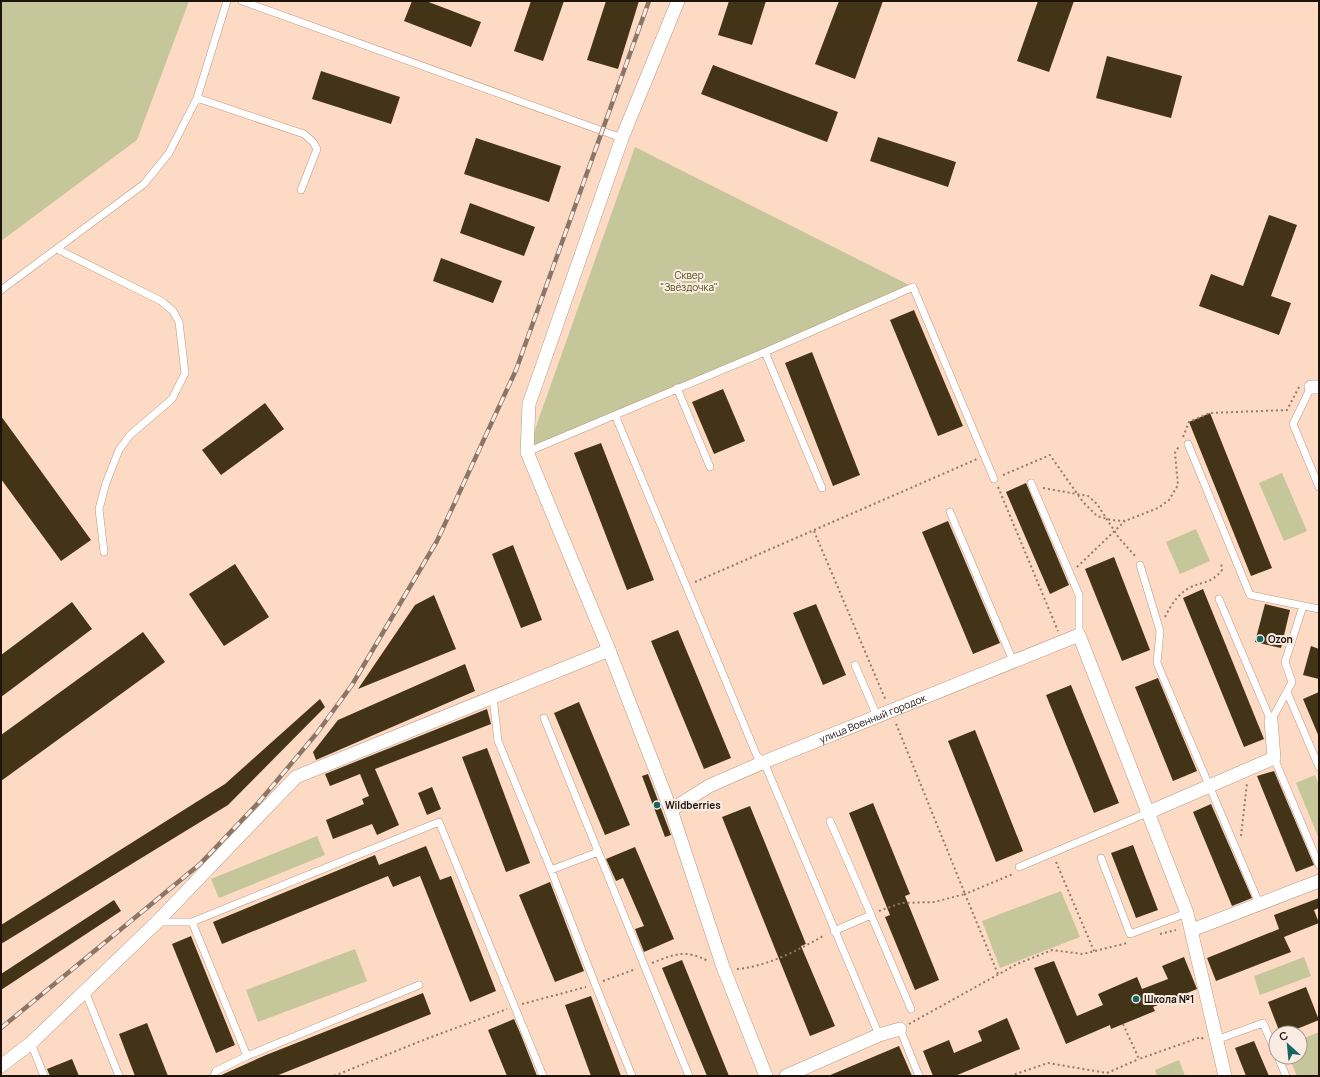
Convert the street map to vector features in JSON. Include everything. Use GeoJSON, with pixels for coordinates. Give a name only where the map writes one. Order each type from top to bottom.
{"type":"FeatureCollection","features":[{"type":"Feature","properties":{"kind":"street"},"geometry":{"type":"LineString","coordinates":[[678,1],[622,138],[529,404],[527,452],[609,650],[671,810],[723,967],[766,1076]]}},
{"type":"Feature","properties":{"kind":"street"},"geometry":{"type":"LineString","coordinates":[[1079,635],[1192,930],[1225,1076]]}},
{"type":"Feature","properties":{"kind":"street","name":"улица Военный городок"},"geometry":{"type":"LineString","coordinates":[[671,810],[709,786],[764,762],[1079,635]]}},
{"type":"Feature","properties":{"kind":"street"},"geometry":{"type":"LineString","coordinates":[[1,1066],[31,1043],[157,922],[296,777],[609,650]]}},
{"type":"Feature","properties":{"kind":"street"},"geometry":{"type":"LineString","coordinates":[[1147,812],[1274,758],[1271,721]]}},
{"type":"Feature","properties":{"kind":"street"},"geometry":{"type":"LineString","coordinates":[[1192,930],[1319,881]]}},
{"type":"Feature","properties":{"kind":"street"},"geometry":{"type":"LineString","coordinates":[[786,1076],[879,1035],[900,1029]]}},
{"type":"Feature","properties":{"kind":"lane"},"geometry":{"type":"LineString","coordinates":[[1,290],[144,184],[169,153],[197,98],[227,1]]}},
{"type":"Feature","properties":{"kind":"lane"},"geometry":{"type":"LineString","coordinates":[[242,1],[622,138]]}},
{"type":"Feature","properties":{"kind":"lane"},"geometry":{"type":"LineString","coordinates":[[197,98],[304,134],[313,142],[317,149],[301,190]]}},
{"type":"Feature","properties":{"kind":"lane"},"geometry":{"type":"LineString","coordinates":[[56,249],[161,301],[173,311],[179,322],[185,373],[172,399],[130,435],[119,450],[106,483],[99,509],[104,552]]}},
{"type":"Feature","properties":{"kind":"lane"},"geometry":{"type":"LineString","coordinates":[[527,452],[765,352],[913,287],[994,479]]}},
{"type":"Feature","properties":{"kind":"lane"},"geometry":{"type":"LineString","coordinates":[[765,352],[822,488]]}},
{"type":"Feature","properties":{"kind":"lane"},"geometry":{"type":"LineString","coordinates":[[1310,386],[1293,424],[1319,486]]}},
{"type":"Feature","properties":{"kind":"lane"},"geometry":{"type":"LineString","coordinates":[[677,388],[710,467]]}},
{"type":"Feature","properties":{"kind":"lane"},"geometry":{"type":"LineString","coordinates":[[616,415],[757,756],[764,762],[879,1035]]}},
{"type":"Feature","properties":{"kind":"lane"},"geometry":{"type":"LineString","coordinates":[[1188,444],[1250,595],[1319,609]]}},
{"type":"Feature","properties":{"kind":"lane"},"geometry":{"type":"LineString","coordinates":[[1031,483],[1079,595],[1079,635]]}},
{"type":"Feature","properties":{"kind":"lane"},"geometry":{"type":"LineString","coordinates":[[950,512],[1013,661]]}},
{"type":"Feature","properties":{"kind":"lane"},"geometry":{"type":"LineString","coordinates":[[1140,565],[1160,631],[1157,663],[1259,903]]}},
{"type":"Feature","properties":{"kind":"lane"},"geometry":{"type":"LineString","coordinates":[[1219,599],[1271,721]]}},
{"type":"Feature","properties":{"kind":"lane"},"geometry":{"type":"LineString","coordinates":[[1271,721],[1292,682],[1285,662],[1303,606]]}},
{"type":"Feature","properties":{"kind":"lane"},"geometry":{"type":"LineString","coordinates":[[855,665],[877,716]]}},
{"type":"Feature","properties":{"kind":"lane"},"geometry":{"type":"LineString","coordinates":[[1287,692],[1319,767]]}},
{"type":"Feature","properties":{"kind":"lane"},"geometry":{"type":"LineString","coordinates":[[493,698],[498,741],[551,870],[632,1076]]}},
{"type":"Feature","properties":{"kind":"lane"},"geometry":{"type":"LineString","coordinates":[[544,718],[688,1076]]}},
{"type":"Feature","properties":{"kind":"lane"},"geometry":{"type":"LineString","coordinates":[[1274,758],[1319,865]]}},
{"type":"Feature","properties":{"kind":"lane"},"geometry":{"type":"LineString","coordinates":[[1018,870],[1147,812]]}},
{"type":"Feature","properties":{"kind":"lane"},"geometry":{"type":"LineString","coordinates":[[830,821],[911,1009]]}},
{"type":"Feature","properties":{"kind":"lane"},"geometry":{"type":"LineString","coordinates":[[157,922],[192,922],[439,822],[543,1076]]}},
{"type":"Feature","properties":{"kind":"lane"},"geometry":{"type":"LineString","coordinates":[[551,870],[598,852]]}},
{"type":"Feature","properties":{"kind":"lane"},"geometry":{"type":"LineString","coordinates":[[1101,858],[1130,934],[1186,913]]}},
{"type":"Feature","properties":{"kind":"lane"},"geometry":{"type":"LineString","coordinates":[[834,931],[871,915]]}},
{"type":"Feature","properties":{"kind":"lane"},"geometry":{"type":"LineString","coordinates":[[192,922],[247,1056]]}},
{"type":"Feature","properties":{"kind":"lane"},"geometry":{"type":"LineString","coordinates":[[214,1076],[216,1071],[247,1056],[419,985]]}},
{"type":"Feature","properties":{"kind":"lane"},"geometry":{"type":"LineString","coordinates":[[85,991],[119,1076]]}},
{"type":"Feature","properties":{"kind":"lane"},"geometry":{"type":"LineString","coordinates":[[1216,1040],[1263,1023],[1268,1035]]}},
{"type":"Feature","properties":{"kind":"lane"},"geometry":{"type":"LineString","coordinates":[[900,1029],[919,1076]]}},
{"type":"Feature","properties":{"kind":"lane"},"geometry":{"type":"LineString","coordinates":[[31,1043],[44,1076]]}},
{"type":"Feature","properties":{"kind":"lane"},"geometry":{"type":"LineString","coordinates":[[1281,1065],[1286,1076]]}},
{"type":"Feature","properties":{"kind":"path"},"geometry":{"type":"LineString","coordinates":[[1074,583],[1077,566],[1125,521],[1158,508],[1169,500],[1178,485],[1176,454],[1189,422],[1210,413],[1287,410],[1310,386]]}},
{"type":"Feature","properties":{"kind":"path"},"geometry":{"type":"LineString","coordinates":[[1059,634],[994,479],[1050,455],[1078,494],[1097,516],[1125,521]]}},
{"type":"Feature","properties":{"kind":"path"},"geometry":{"type":"LineString","coordinates":[[686,585],[985,456]]}},
{"type":"Feature","properties":{"kind":"path"},"geometry":{"type":"LineString","coordinates":[[1031,483],[1040,487],[1088,496],[1097,504],[1126,548],[1135,554],[1140,565]]}},
{"type":"Feature","properties":{"kind":"path"},"geometry":{"type":"LineString","coordinates":[[1160,631],[1163,620],[1178,596],[1188,589],[1207,583],[1216,578],[1222,570],[1221,562]]}},
{"type":"Feature","properties":{"kind":"path"},"geometry":{"type":"LineString","coordinates":[[1239,853],[1247,781]]}},
{"type":"Feature","properties":{"kind":"path"},"geometry":{"type":"LineString","coordinates":[[1054,857],[1095,952]]}},
{"type":"Feature","properties":{"kind":"path"},"geometry":{"type":"LineString","coordinates":[[871,915],[901,903],[934,902],[965,894],[1018,870]]}},
{"type":"Feature","properties":{"kind":"path"},"geometry":{"type":"LineString","coordinates":[[965,894],[998,974]]}},
{"type":"Feature","properties":{"kind":"path"},"geometry":{"type":"LineString","coordinates":[[1154,936],[1176,930]]}},
{"type":"Feature","properties":{"kind":"path"},"geometry":{"type":"LineString","coordinates":[[334,1076],[426,1039],[514,1007],[595,984],[679,953],[694,955],[723,967],[734,969],[752,967],[777,959],[834,931]]}},
{"type":"Feature","properties":{"kind":"path"},"geometry":{"type":"LineString","coordinates":[[900,1029],[979,987],[998,974],[1017,964],[1052,950],[1083,954],[1132,942]]}},
{"type":"Feature","properties":{"kind":"path"},"geometry":{"type":"LineString","coordinates":[[1124,1024],[1139,1058]]}},
{"type":"Feature","properties":{"kind":"path"},"geometry":{"type":"LineString","coordinates":[[1010,1076],[1048,1063],[1107,1073],[1139,1058],[1201,1037]]}},
{"type":"Feature","properties":{"kind":"green space"},"geometry":{"type":"Polygon","coordinates":[[[1,1],[189,1],[137,140],[1,241],[1,1]]]}},
{"type":"Feature","properties":{"kind":"green space","name":"Сквер \"Звёздочка\""},"geometry":{"type":"Polygon","coordinates":[[[635,147],[913,287],[527,452],[635,147]]]}},
{"type":"Feature","properties":{"kind":"green space"},"geometry":{"type":"Polygon","coordinates":[[[1282,473],[1307,531],[1284,541],[1259,483],[1282,473]]]}},
{"type":"Feature","properties":{"kind":"green space"},"geometry":{"type":"Polygon","coordinates":[[[1196,529],[1210,561],[1180,574],[1166,542],[1196,529]]]}},
{"type":"Feature","properties":{"kind":"green space"},"geometry":{"type":"Polygon","coordinates":[[[1315,775],[1319,785],[1319,839],[1296,783],[1315,775]]]}},
{"type":"Feature","properties":{"kind":"green space"},"geometry":{"type":"Polygon","coordinates":[[[317,836],[325,855],[219,898],[211,879],[317,836]]]}},
{"type":"Feature","properties":{"kind":"green space"},"geometry":{"type":"Polygon","coordinates":[[[1061,891],[1080,937],[1000,968],[982,921],[1061,891]]]}},
{"type":"Feature","properties":{"kind":"green space"},"geometry":{"type":"Polygon","coordinates":[[[355,949],[367,981],[258,1022],[246,990],[355,949]]]}},
{"type":"Feature","properties":{"kind":"green space"},"geometry":{"type":"Polygon","coordinates":[[[1304,957],[1311,976],[1260,995],[1254,976],[1304,957]]]}},
{"type":"Feature","properties":{"kind":"green space"},"geometry":{"type":"Polygon","coordinates":[[[1319,1032],[1319,1075],[1297,1076],[1292,1065],[1308,1065],[1308,1037],[1319,1032]]]}},
{"type":"Feature","properties":{"kind":"green space"},"geometry":{"type":"Polygon","coordinates":[[[1179,1060],[1185,1076],[1157,1076],[1155,1070],[1179,1060]]]}},
{"type":"Feature","properties":{"kind":"building"},"geometry":{"type":"Polygon","coordinates":[[[412,1],[426,1],[481,22],[471,47],[404,21],[412,1]]]}},
{"type":"Feature","properties":{"kind":"building"},"geometry":{"type":"Polygon","coordinates":[[[531,1],[564,1],[543,61],[514,51],[531,1]]]}},
{"type":"Feature","properties":{"kind":"building"},"geometry":{"type":"Polygon","coordinates":[[[606,1],[639,1],[618,69],[587,60],[606,1]]]}},
{"type":"Feature","properties":{"kind":"building"},"geometry":{"type":"Polygon","coordinates":[[[729,1],[766,1],[752,45],[718,35],[729,1]]]}},
{"type":"Feature","properties":{"kind":"building"},"geometry":{"type":"Polygon","coordinates":[[[839,1],[883,1],[855,79],[815,64],[839,1]]]}},
{"type":"Feature","properties":{"kind":"building"},"geometry":{"type":"Polygon","coordinates":[[[1038,1],[1074,1],[1049,72],[1017,61],[1038,1]]]}},
{"type":"Feature","properties":{"kind":"building"},"geometry":{"type":"Polygon","coordinates":[[[1107,56],[1182,76],[1171,118],[1096,98],[1107,56]]]}},
{"type":"Feature","properties":{"kind":"building"},"geometry":{"type":"Polygon","coordinates":[[[713,65],[838,112],[827,142],[701,94],[713,65]]]}},
{"type":"Feature","properties":{"kind":"building"},"geometry":{"type":"Polygon","coordinates":[[[321,71],[400,97],[391,124],[312,99],[321,71]]]}},
{"type":"Feature","properties":{"kind":"building"},"geometry":{"type":"Polygon","coordinates":[[[878,137],[956,162],[948,187],[870,161],[878,137]]]}},
{"type":"Feature","properties":{"kind":"building"},"geometry":{"type":"Polygon","coordinates":[[[476,138],[561,166],[549,202],[464,174],[476,138]]]}},
{"type":"Feature","properties":{"kind":"building"},"geometry":{"type":"Polygon","coordinates":[[[470,203],[535,227],[524,256],[460,233],[470,203]]]}},
{"type":"Feature","properties":{"kind":"building"},"geometry":{"type":"Polygon","coordinates":[[[1269,215],[1297,225],[1271,296],[1291,303],[1279,335],[1199,306],[1211,274],[1243,286],[1269,215]]]}},
{"type":"Feature","properties":{"kind":"building"},"geometry":{"type":"Polygon","coordinates":[[[441,258],[502,281],[493,303],[433,281],[441,258]]]}},
{"type":"Feature","properties":{"kind":"building"},"geometry":{"type":"Polygon","coordinates":[[[914,310],[963,426],[938,436],[890,320],[914,310]]]}},
{"type":"Feature","properties":{"kind":"building"},"geometry":{"type":"Polygon","coordinates":[[[812,352],[860,475],[833,486],[785,363],[812,352]]]}},
{"type":"Feature","properties":{"kind":"building"},"geometry":{"type":"Polygon","coordinates":[[[723,389],[745,441],[714,454],[692,402],[723,389]]]}},
{"type":"Feature","properties":{"kind":"building"},"geometry":{"type":"Polygon","coordinates":[[[265,403],[284,429],[221,475],[202,450],[265,403]]]}},
{"type":"Feature","properties":{"kind":"building"},"geometry":{"type":"Polygon","coordinates":[[[1210,413],[1272,568],[1251,576],[1189,422],[1210,413]]]}},
{"type":"Feature","properties":{"kind":"building"},"geometry":{"type":"Polygon","coordinates":[[[1,416],[91,540],[61,561],[1,479],[1,416]]]}},
{"type":"Feature","properties":{"kind":"building"},"geometry":{"type":"Polygon","coordinates":[[[601,443],[654,580],[627,590],[574,453],[601,443]]]}},
{"type":"Feature","properties":{"kind":"building"},"geometry":{"type":"Polygon","coordinates":[[[1026,483],[1069,585],[1050,594],[1006,492],[1026,483]]]}},
{"type":"Feature","properties":{"kind":"building"},"geometry":{"type":"Polygon","coordinates":[[[948,521],[1000,643],[973,654],[922,532],[948,521]]]}},
{"type":"Feature","properties":{"kind":"building"},"geometry":{"type":"Polygon","coordinates":[[[513,545],[542,620],[521,628],[492,554],[513,545]]]}},
{"type":"Feature","properties":{"kind":"building"},"geometry":{"type":"Polygon","coordinates":[[[1114,557],[1150,650],[1122,661],[1085,569],[1114,557]]]}},
{"type":"Feature","properties":{"kind":"building"},"geometry":{"type":"Polygon","coordinates":[[[235,564],[269,617],[224,646],[189,594],[235,564]]]}},
{"type":"Feature","properties":{"kind":"building"},"geometry":{"type":"Polygon","coordinates":[[[1203,589],[1264,739],[1244,747],[1183,598],[1203,589]]]}},
{"type":"Feature","properties":{"kind":"building"},"geometry":{"type":"Polygon","coordinates":[[[434,595],[456,649],[358,689],[415,605],[434,595]]]}},
{"type":"Feature","properties":{"kind":"building"},"geometry":{"type":"Polygon","coordinates":[[[72,602],[92,629],[1,697],[1,655],[72,602]]]}},
{"type":"Feature","properties":{"kind":"building"},"geometry":{"type":"Polygon","coordinates":[[[816,604],[846,675],[823,685],[793,613],[816,604]]]}},
{"type":"Feature","properties":{"kind":"building"},"geometry":{"type":"Polygon","coordinates":[[[1265,604],[1290,610],[1281,648],[1255,642],[1265,604]]]}},
{"type":"Feature","properties":{"kind":"building"},"geometry":{"type":"Polygon","coordinates":[[[678,630],[731,758],[704,769],[651,641],[678,630]]]}},
{"type":"Feature","properties":{"kind":"building"},"geometry":{"type":"Polygon","coordinates":[[[143,632],[165,662],[1,781],[1,735],[143,632]]]}},
{"type":"Feature","properties":{"kind":"building"},"geometry":{"type":"Polygon","coordinates":[[[1311,646],[1319,649],[1319,679],[1303,675],[1311,646]]]}},
{"type":"Feature","properties":{"kind":"building"},"geometry":{"type":"Polygon","coordinates":[[[465,664],[475,691],[316,760],[313,752],[338,720],[465,664]]]}},
{"type":"Feature","properties":{"kind":"building"},"geometry":{"type":"Polygon","coordinates":[[[1158,678],[1197,771],[1173,781],[1135,687],[1158,678]]]}},
{"type":"Feature","properties":{"kind":"building"},"geometry":{"type":"Polygon","coordinates":[[[1071,685],[1119,803],[1094,813],[1046,695],[1071,685]]]}},
{"type":"Feature","properties":{"kind":"building"},"geometry":{"type":"Polygon","coordinates":[[[1319,692],[1319,737],[1303,699],[1319,692]]]}},
{"type":"Feature","properties":{"kind":"building"},"geometry":{"type":"Polygon","coordinates":[[[320,699],[325,707],[228,805],[1,944],[1,925],[225,784],[320,699]]]}},
{"type":"Feature","properties":{"kind":"building"},"geometry":{"type":"Polygon","coordinates":[[[579,702],[630,825],[605,835],[554,713],[579,702]]]}},
{"type":"Feature","properties":{"kind":"building"},"geometry":{"type":"Polygon","coordinates":[[[487,709],[491,724],[375,769],[399,825],[377,835],[372,824],[333,839],[326,820],[364,804],[362,799],[369,796],[360,774],[330,786],[325,774],[487,709]]]}},
{"type":"Feature","properties":{"kind":"building"},"geometry":{"type":"Polygon","coordinates":[[[975,730],[1023,851],[996,862],[948,741],[975,730]]]}},
{"type":"Feature","properties":{"kind":"building"},"geometry":{"type":"Polygon","coordinates":[[[487,748],[530,863],[506,872],[462,757],[487,748]]]}},
{"type":"Feature","properties":{"kind":"building"},"geometry":{"type":"Polygon","coordinates":[[[1274,771],[1314,865],[1296,872],[1257,776],[1274,771]]]}},
{"type":"Feature","properties":{"kind":"building","name":"Wildberries"},"geometry":{"type":"Polygon","coordinates":[[[648,774],[671,835],[665,837],[642,776],[648,774]]]}},
{"type":"Feature","properties":{"kind":"building"},"geometry":{"type":"Polygon","coordinates":[[[432,787],[441,809],[427,815],[418,793],[432,787]]]}},
{"type":"Feature","properties":{"kind":"building"},"geometry":{"type":"Polygon","coordinates":[[[873,803],[910,894],[905,896],[939,980],[915,990],[885,917],[890,915],[849,813],[873,803]]]}},
{"type":"Feature","properties":{"kind":"building"},"geometry":{"type":"Polygon","coordinates":[[[1211,804],[1252,898],[1232,906],[1193,812],[1211,804]]]}},
{"type":"Feature","properties":{"kind":"building"},"geometry":{"type":"Polygon","coordinates":[[[750,806],[806,944],[801,946],[835,1026],[810,1036],[722,817],[750,806]]]}},
{"type":"Feature","properties":{"kind":"building"},"geometry":{"type":"Polygon","coordinates":[[[1133,845],[1158,910],[1136,918],[1111,853],[1133,845]]]}},
{"type":"Feature","properties":{"kind":"building"},"geometry":{"type":"Polygon","coordinates":[[[426,846],[440,880],[451,876],[496,991],[470,1002],[420,876],[393,887],[388,876],[222,944],[213,922],[375,855],[379,865],[426,846]]]}},
{"type":"Feature","properties":{"kind":"building"},"geometry":{"type":"Polygon","coordinates":[[[635,847],[674,939],[644,952],[635,929],[644,926],[623,878],[616,881],[606,859],[635,847]]]}},
{"type":"Feature","properties":{"kind":"building"},"geometry":{"type":"Polygon","coordinates":[[[550,882],[584,971],[555,982],[519,895],[550,882]]]}},
{"type":"Feature","properties":{"kind":"building"},"geometry":{"type":"Polygon","coordinates":[[[1319,898],[1319,908],[1314,910],[1319,923],[1284,937],[1291,952],[1216,981],[1207,958],[1279,929],[1274,915],[1319,898]]]}},
{"type":"Feature","properties":{"kind":"building"},"geometry":{"type":"Polygon","coordinates":[[[114,900],[121,911],[1,990],[1,974],[114,900]]]}},
{"type":"Feature","properties":{"kind":"building"},"geometry":{"type":"Polygon","coordinates":[[[191,936],[235,1045],[216,1053],[172,944],[191,936]]]}},
{"type":"Feature","properties":{"kind":"building","name":"Школа №1"},"geometry":{"type":"Polygon","coordinates":[[[1184,957],[1197,989],[1153,1007],[1155,1011],[1111,1029],[1110,1025],[1066,1044],[1034,968],[1054,961],[1077,1016],[1103,1005],[1098,994],[1137,977],[1142,989],[1168,979],[1162,966],[1184,957]]]}},
{"type":"Feature","properties":{"kind":"building"},"geometry":{"type":"Polygon","coordinates":[[[682,960],[729,1076],[707,1076],[662,968],[682,960]]]}},
{"type":"Feature","properties":{"kind":"building"},"geometry":{"type":"Polygon","coordinates":[[[1306,987],[1319,1020],[1307,1025],[1277,1025],[1268,1002],[1306,987]]]}},
{"type":"Feature","properties":{"kind":"building"},"geometry":{"type":"Polygon","coordinates":[[[423,993],[431,1014],[276,1076],[219,1076],[266,1055],[423,993]]]}},
{"type":"Feature","properties":{"kind":"building"},"geometry":{"type":"Polygon","coordinates":[[[591,996],[621,1076],[591,1076],[565,1005],[591,996]]]}},
{"type":"Feature","properties":{"kind":"building"},"geometry":{"type":"Polygon","coordinates":[[[1007,1018],[1020,1049],[955,1076],[933,1076],[923,1051],[949,1040],[954,1053],[982,1041],[978,1031],[1007,1018]]]}},
{"type":"Feature","properties":{"kind":"building"},"geometry":{"type":"Polygon","coordinates":[[[514,1019],[537,1076],[507,1076],[488,1030],[514,1019]]]}},
{"type":"Feature","properties":{"kind":"building"},"geometry":{"type":"Polygon","coordinates":[[[147,1023],[168,1076],[135,1076],[119,1034],[147,1023]]]}},
{"type":"Feature","properties":{"kind":"building"},"geometry":{"type":"Polygon","coordinates":[[[1254,1041],[1269,1076],[1246,1076],[1235,1048],[1254,1041]]]}},
{"type":"Feature","properties":{"kind":"building"},"geometry":{"type":"Polygon","coordinates":[[[899,1046],[912,1076],[828,1076],[899,1046]]]}},
{"type":"Feature","properties":{"kind":"building"},"geometry":{"type":"Polygon","coordinates":[[[72,1059],[79,1076],[50,1076],[47,1069],[72,1059]]]}},
{"type":"Feature","properties":{"kind":"railway"},"geometry":{"type":"LineString","coordinates":[[1,1028],[200,864],[259,802],[317,733],[352,685],[437,541],[516,370],[649,1]]}},
{"type":"Feature","properties":{"kind":"place","name":"Ozon"},"geometry":{"type":"Point","coordinates":[1260,639]}},
{"type":"Feature","properties":{"kind":"place","name":"Wildberries"},"geometry":{"type":"Point","coordinates":[657,805]}},
{"type":"Feature","properties":{"kind":"place","name":"Школа №1"},"geometry":{"type":"Point","coordinates":[1136,999]}}]}
